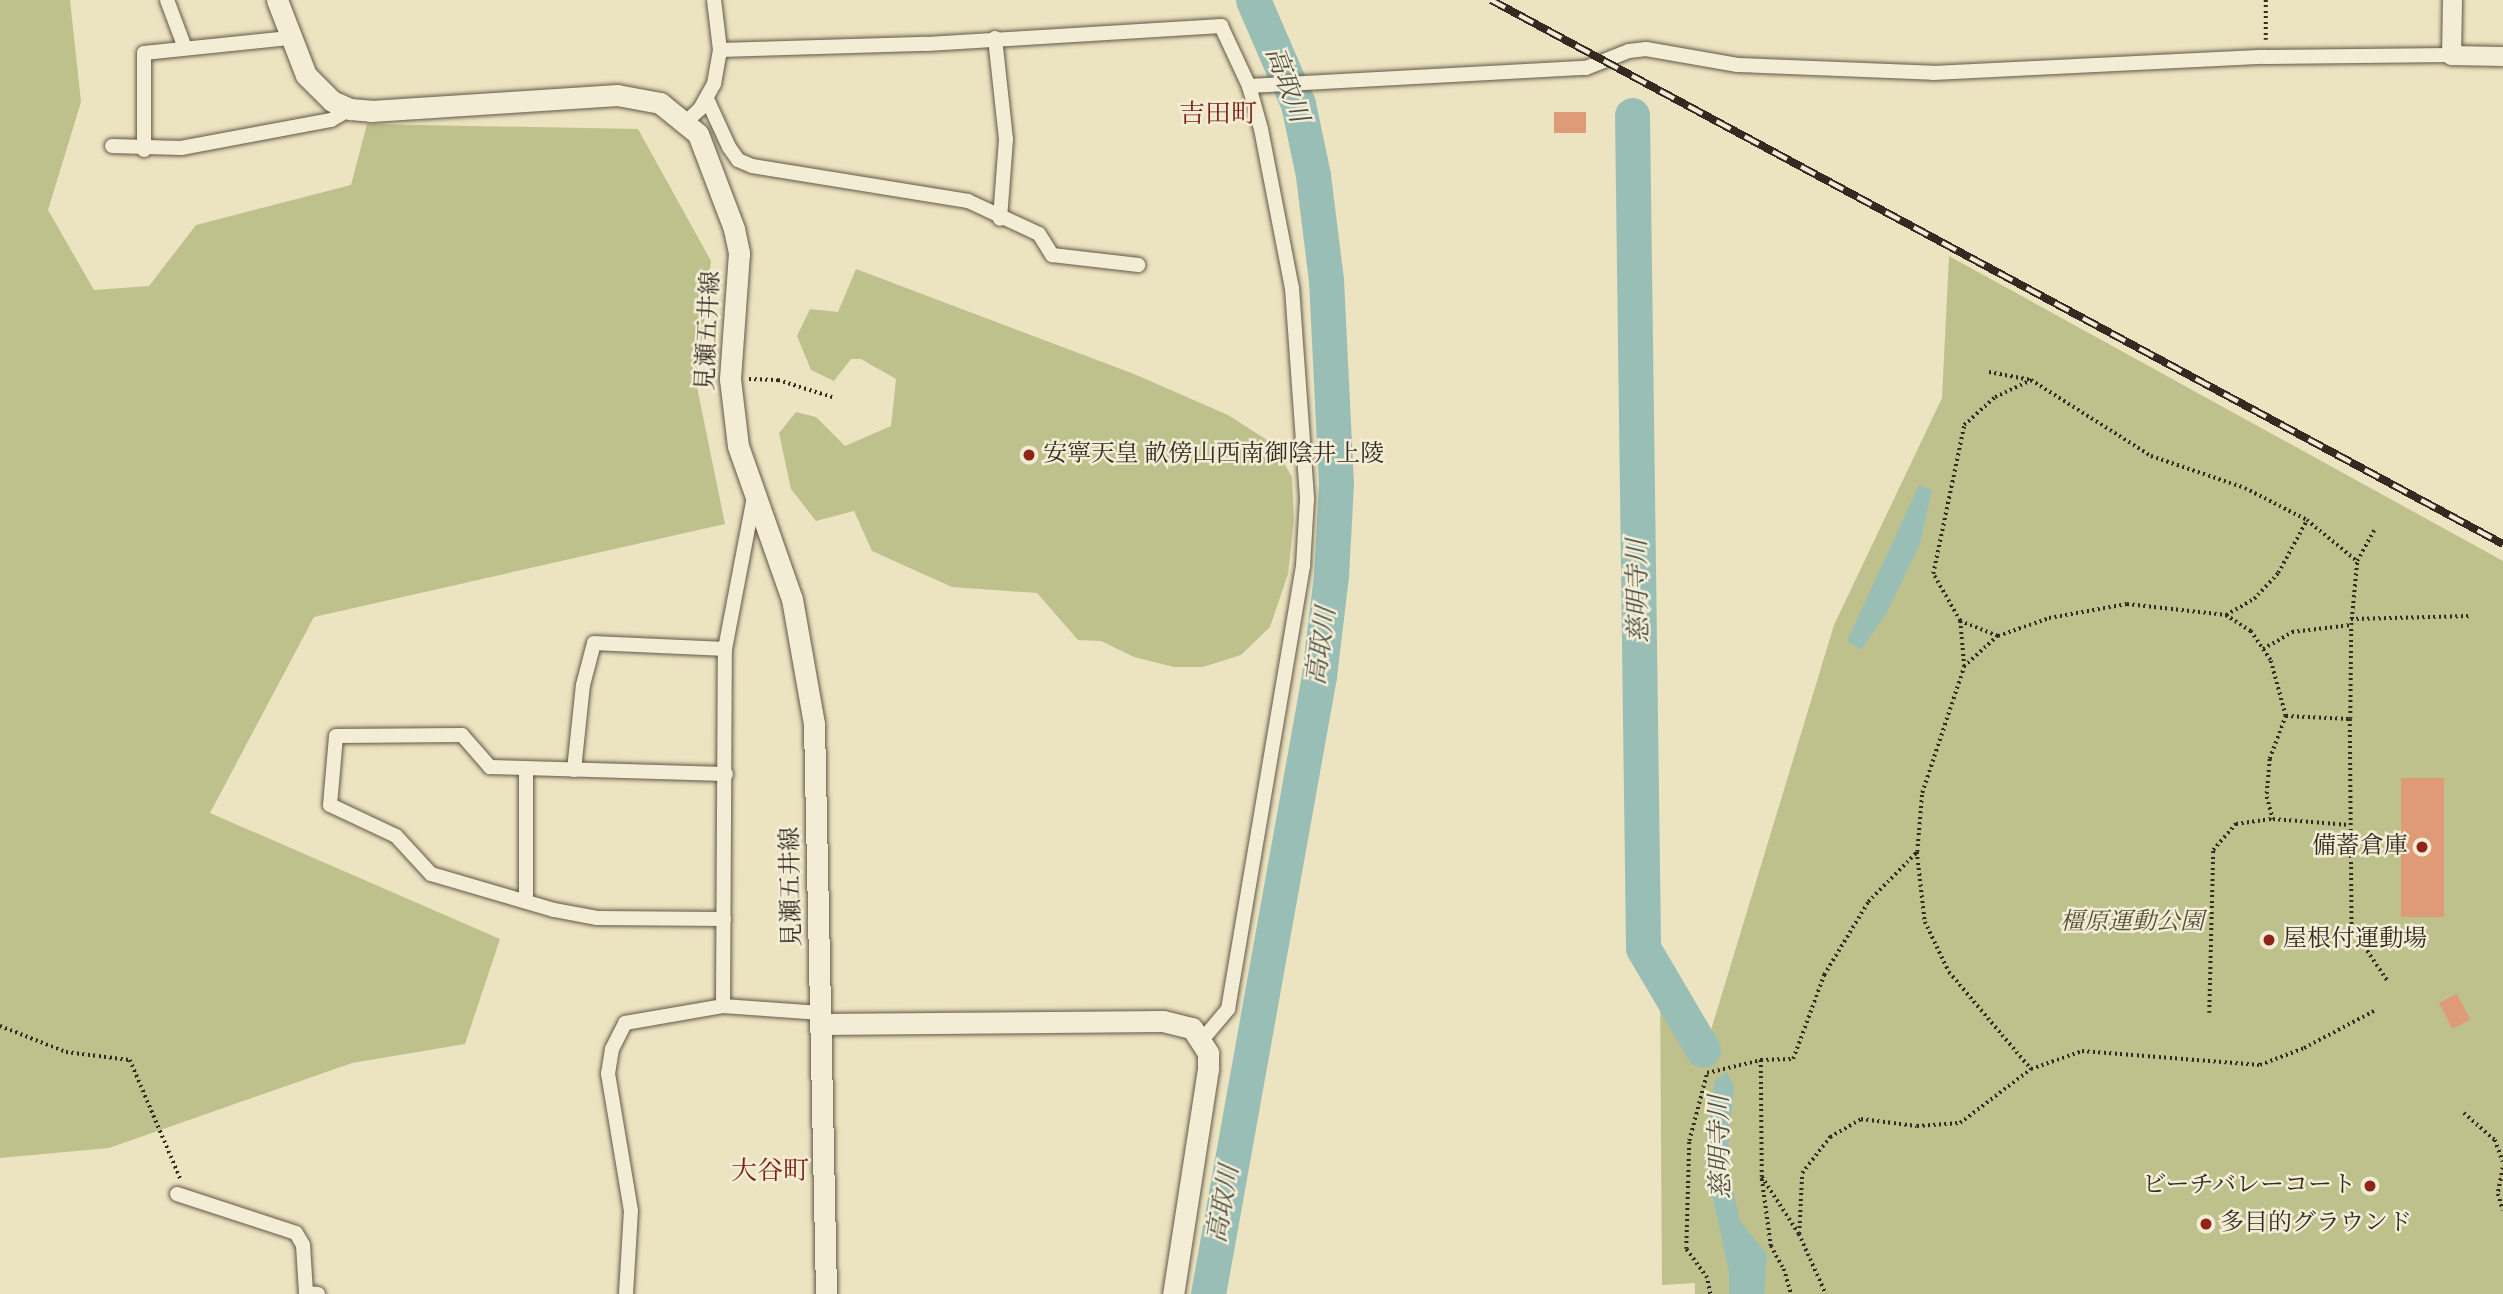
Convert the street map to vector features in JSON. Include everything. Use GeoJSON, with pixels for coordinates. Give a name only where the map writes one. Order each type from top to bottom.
{"type":"FeatureCollection","features":[{"type":"Feature","properties":{"kind":"main road"},"geometry":{"type":"LineString","coordinates":[[276,0],[306,75],[332,101],[350,109]]}},
{"type":"Feature","properties":{"kind":"main road","name":"見瀬五井線"},"geometry":{"type":"LineString","coordinates":[[350,109],[371,111],[617,95],[660,103],[687,121],[698,134],[734,229],[739,253],[730,379],[738,446],[792,599],[814,724],[826,1294]]}},
{"type":"Feature","properties":{"kind":"main road"},"geometry":{"type":"LineString","coordinates":[[821,1018],[1163,1021],[1192,1028],[1202,1040],[1208,1069],[1173,1294]]}},
{"type":"Feature","properties":{"kind":"street"},"geometry":{"type":"LineString","coordinates":[[167,0],[185,48]]}},
{"type":"Feature","properties":{"kind":"street"},"geometry":{"type":"LineString","coordinates":[[687,121],[707,99],[720,50],[714,0]]}},
{"type":"Feature","properties":{"kind":"street"},"geometry":{"type":"LineString","coordinates":[[2451,55],[2452,0]]}},
{"type":"Feature","properties":{"kind":"street"},"geometry":{"type":"LineString","coordinates":[[720,50],[1221,26],[1254,85],[1292,288],[1306,532],[1228,1009],[1202,1040]]}},
{"type":"Feature","properties":{"kind":"street"},"geometry":{"type":"LineString","coordinates":[[145,150],[144,53],[289,38]]}},
{"type":"Feature","properties":{"kind":"street"},"geometry":{"type":"LineString","coordinates":[[995,38],[1006,139],[1000,219]]}},
{"type":"Feature","properties":{"kind":"street"},"geometry":{"type":"LineString","coordinates":[[1254,85],[1586,68],[1629,51],[1646,49],[1738,65],[1933,73],[2266,57],[2503,56]]}},
{"type":"Feature","properties":{"kind":"street"},"geometry":{"type":"LineString","coordinates":[[707,99],[738,160],[968,201],[1000,219],[1039,234],[1052,254],[1138,265]]}},
{"type":"Feature","properties":{"kind":"street"},"geometry":{"type":"LineString","coordinates":[[112,146],[145,150],[181,148],[331,120],[350,109]]}},
{"type":"Feature","properties":{"kind":"street"},"geometry":{"type":"LineString","coordinates":[[723,1006],[725,649],[754,497]]}},
{"type":"Feature","properties":{"kind":"street"},"geometry":{"type":"LineString","coordinates":[[574,770],[583,685],[594,643],[725,649]]}},
{"type":"Feature","properties":{"kind":"street"},"geometry":{"type":"LineString","coordinates":[[724,919],[586,917],[431,874],[396,836],[330,805],[336,736],[462,736],[490,767],[726,774]]}},
{"type":"Feature","properties":{"kind":"street"},"geometry":{"type":"LineString","coordinates":[[526,768],[526,901]]}},
{"type":"Feature","properties":{"kind":"street"},"geometry":{"type":"LineString","coordinates":[[626,1294],[631,1211],[608,1074],[612,1049],[625,1023],[723,1006],[821,1018]]}},
{"type":"Feature","properties":{"kind":"street"},"geometry":{"type":"LineString","coordinates":[[183,1196],[296,1233],[303,1245],[306,1293],[318,1294]]}},
{"type":"Feature","properties":{"kind":"path"},"geometry":{"type":"LineString","coordinates":[[2266,0],[2266,57]]}},
{"type":"Feature","properties":{"kind":"path"},"geometry":{"type":"LineString","coordinates":[[1989,372],[2031,380],[2151,456],[2245,488],[2307,520],[2357,561]]}},
{"type":"Feature","properties":{"kind":"path"},"geometry":{"type":"LineString","coordinates":[[730,379],[778,380],[832,397]]}},
{"type":"Feature","properties":{"kind":"path"},"geometry":{"type":"LineString","coordinates":[[2031,380],[1995,397],[1964,425],[1933,574],[1960,621],[1964,667],[1922,793],[1917,852],[1925,922],[1949,972],[2031,1069]]}},
{"type":"Feature","properties":{"kind":"path"},"geometry":{"type":"LineString","coordinates":[[2225,615],[2254,599],[2278,572],[2307,520]]}},
{"type":"Feature","properties":{"kind":"path"},"geometry":{"type":"LineString","coordinates":[[2374,530],[2357,561],[2351,619],[2352,928],[2387,980]]}},
{"type":"Feature","properties":{"kind":"path"},"geometry":{"type":"LineString","coordinates":[[1964,667],[1998,636],[2049,618],[2127,604],[2225,615],[2251,631],[2272,662],[2286,716],[2270,759],[2267,797],[2273,819]]}},
{"type":"Feature","properties":{"kind":"path"},"geometry":{"type":"LineString","coordinates":[[2351,619],[2471,616]]}},
{"type":"Feature","properties":{"kind":"path"},"geometry":{"type":"LineString","coordinates":[[1960,621],[1998,636]]}},
{"type":"Feature","properties":{"kind":"path"},"geometry":{"type":"LineString","coordinates":[[2263,649],[2292,632],[2351,625]]}},
{"type":"Feature","properties":{"kind":"path"},"geometry":{"type":"LineString","coordinates":[[2286,716],[2350,719]]}},
{"type":"Feature","properties":{"kind":"path"},"geometry":{"type":"LineString","coordinates":[[2209,1013],[2213,850],[2236,824],[2273,819],[2350,825]]}},
{"type":"Feature","properties":{"kind":"path"},"geometry":{"type":"LineString","coordinates":[[1710,1294],[1707,1278],[1686,1249],[1689,1141],[1707,1073],[1761,1060],[1793,1059],[1824,975],[1868,902],[1917,852]]}},
{"type":"Feature","properties":{"kind":"path"},"geometry":{"type":"LineString","coordinates":[[1799,1234],[1802,1173],[1830,1137],[1861,1119],[1917,1126],[1960,1123],[2031,1069],[2082,1051],[2260,1065],[2304,1048],[2374,1011]]}},
{"type":"Feature","properties":{"kind":"path"},"geometry":{"type":"LineString","coordinates":[[0,1026],[65,1052],[130,1060],[183,1196]]}},
{"type":"Feature","properties":{"kind":"path"},"geometry":{"type":"LineString","coordinates":[[1761,1060],[1762,1177],[1771,1246],[1784,1269],[1791,1294]]}},
{"type":"Feature","properties":{"kind":"path"},"geometry":{"type":"LineString","coordinates":[[2464,1113],[2495,1140],[2503,1162]]}},
{"type":"Feature","properties":{"kind":"path"},"geometry":{"type":"LineString","coordinates":[[2503,1168],[2498,1194],[2503,1210]]}},
{"type":"Feature","properties":{"kind":"path"},"geometry":{"type":"LineString","coordinates":[[1762,1177],[1799,1234],[1826,1294]]}},
{"type":"Feature","properties":{"kind":"green space"},"geometry":{"type":"Polygon","coordinates":[[[0,0],[70,0],[81,102],[48,210],[94,290],[149,286],[196,225],[351,185],[367,124],[638,129],[711,261],[697,387],[725,524],[314,617],[210,813],[500,939],[465,1044],[352,1063],[109,1148],[0,1158],[0,0]]]}},
{"type":"Feature","properties":{"kind":"green space","name":"橿原運動公園"},"geometry":{"type":"Polygon","coordinates":[[[1949,256],[2503,561],[2503,1294],[1695,1294],[1695,1283],[1662,1285],[1660,987],[1701,1063],[1834,625],[1942,398],[1949,256]]]}},
{"type":"Feature","properties":{"kind":"green space"},"geometry":{"type":"Polygon","coordinates":[[[856,269],[1134,374],[1228,415],[1273,444],[1292,477],[1294,520],[1288,574],[1270,627],[1241,655],[1203,667],[1174,667],[1134,657],[1101,641],[1078,640],[1037,593],[952,587],[872,551],[854,511],[816,521],[791,489],[779,433],[796,412],[816,417],[845,446],[891,426],[896,379],[861,359],[851,359],[834,381],[811,370],[797,336],[810,309],[838,312],[856,269]]]}},
{"type":"Feature","properties":{"kind":"water"},"geometry":{"type":"Polygon","coordinates":[[[1919,485],[1932,490],[1920,544],[1887,612],[1861,650],[1847,641],[1919,485]]]}},
{"type":"Feature","properties":{"kind":"water"},"geometry":{"type":"Polygon","coordinates":[[[1727,1072],[1734,1087],[1727,1163],[1740,1221],[1767,1254],[1764,1294],[1729,1294],[1729,1272],[1704,1156],[1715,1080],[1727,1072]]]}},
{"type":"Feature","properties":{"kind":"building"},"geometry":{"type":"Polygon","coordinates":[[[1554,112],[1586,112],[1586,133],[1554,133],[1554,112]]]}},
{"type":"Feature","properties":{"kind":"building","name":"備蓄倉庫"},"geometry":{"type":"Polygon","coordinates":[[[2401,778],[2444,778],[2444,917],[2401,917],[2401,778]]]}},
{"type":"Feature","properties":{"kind":"building"},"geometry":{"type":"Polygon","coordinates":[[[2457,994],[2470,1020],[2452,1029],[2439,1003],[2457,994]]]}},
{"type":"Feature","properties":{"kind":"waterway","name":"高取川"},"geometry":{"type":"LineString","coordinates":[[1208,1294],[1319,676],[1331,576],[1336,484],[1326,280],[1313,175],[1298,104],[1253,0]]}},
{"type":"Feature","properties":{"kind":"waterway","name":"慈明寺川"},"geometry":{"type":"LineString","coordinates":[[1632,115],[1643,948],[1703,1050]]}},
{"type":"Feature","properties":{"kind":"railway"},"geometry":{"type":"LineString","coordinates":[[1491,0],[2503,544]]}},
{"type":"Feature","properties":{"kind":"place","name":"安寧天皇 畝傍山西南御陰井上陵"},"geometry":{"type":"Point","coordinates":[1029,455]}},
{"type":"Feature","properties":{"kind":"place","name":"備蓄倉庫"},"geometry":{"type":"Point","coordinates":[2422,847]}},
{"type":"Feature","properties":{"kind":"place","name":"屋根付運動場"},"geometry":{"type":"Point","coordinates":[2269,940]}},
{"type":"Feature","properties":{"kind":"place","name":"ビーチバレーコート"},"geometry":{"type":"Point","coordinates":[2370,1186]}},
{"type":"Feature","properties":{"kind":"place","name":"多目的グラウンド"},"geometry":{"type":"Point","coordinates":[2206,1224]}},
{"type":"Feature","properties":{"kind":"district","name":"吉田町"},"geometry":{"type":"Point","coordinates":[1218,115]}},
{"type":"Feature","properties":{"kind":"district","name":"大谷町"},"geometry":{"type":"Point","coordinates":[770,1172]}}]}
